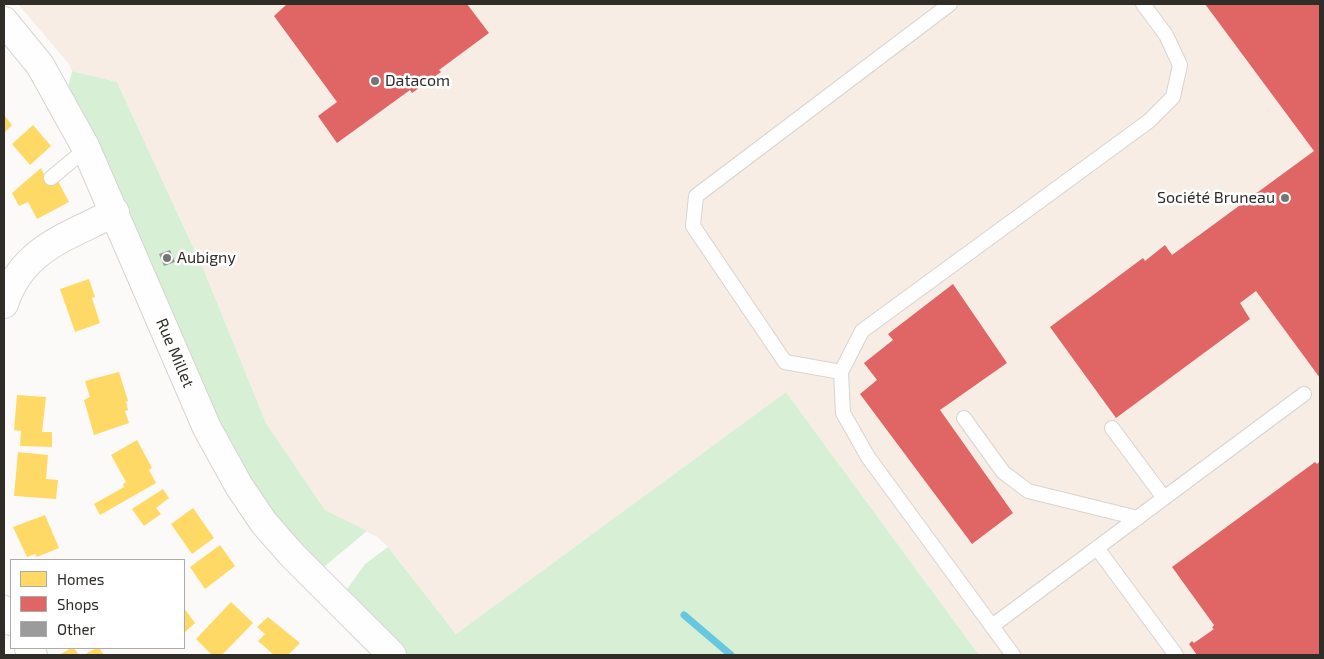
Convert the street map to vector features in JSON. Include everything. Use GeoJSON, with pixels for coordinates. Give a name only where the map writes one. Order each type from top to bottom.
{"type":"FeatureCollection","features":[{"type":"Feature","properties":{"kind":"street","name":"Rue Millet"},"geometry":{"type":"LineString","coordinates":[[4,21],[40,65],[86,149],[115,212],[207,428],[239,486],[264,523],[293,556],[392,655]]}},
{"type":"Feature","properties":{"kind":"street"},"geometry":{"type":"LineString","coordinates":[[4,304],[12,283],[36,255],[52,242],[115,212]]}},
{"type":"Feature","properties":{"kind":"lane"},"geometry":{"type":"LineString","coordinates":[[841,372],[785,362],[693,226],[696,196],[950,4]]}},
{"type":"Feature","properties":{"kind":"lane"},"geometry":{"type":"LineString","coordinates":[[1013,655],[868,458],[843,413],[841,372],[862,331],[1149,121],[1172,97],[1180,65],[1166,35],[1143,4]]}},
{"type":"Feature","properties":{"kind":"lane"},"geometry":{"type":"LineString","coordinates":[[51,178],[86,149]]}},
{"type":"Feature","properties":{"kind":"lane"},"geometry":{"type":"LineString","coordinates":[[992,626],[1304,394]]}},
{"type":"Feature","properties":{"kind":"lane"},"geometry":{"type":"LineString","coordinates":[[964,418],[1003,472],[1028,491],[1138,518]]}},
{"type":"Feature","properties":{"kind":"lane"},"geometry":{"type":"LineString","coordinates":[[1112,428],[1164,498]]}},
{"type":"Feature","properties":{"kind":"lane"},"geometry":{"type":"LineString","coordinates":[[1097,548],[1176,655]]}},
{"type":"Feature","properties":{"kind":"shaded area"},"geometry":{"type":"Polygon","coordinates":[[[18,4],[1320,4],[1320,655],[979,655],[786,392],[456,634],[388,547],[377,537],[325,510],[266,423],[205,273],[117,82],[72,71],[69,64],[18,4]]]}},
{"type":"Feature","properties":{"kind":"green space"},"geometry":{"type":"Polygon","coordinates":[[[72,71],[117,82],[205,273],[266,423],[325,510],[367,531],[319,571],[240,476],[67,92],[72,71]]]}},
{"type":"Feature","properties":{"kind":"green space"},"geometry":{"type":"Polygon","coordinates":[[[786,392],[979,655],[405,655],[345,592],[365,564],[388,547],[456,634],[786,392]]]}},
{"type":"Feature","properties":{"kind":"building: Homes"},"geometry":{"type":"Polygon","coordinates":[[[4,115],[12,125],[4,133],[4,115]]]}},
{"type":"Feature","properties":{"kind":"building: Homes"},"geometry":{"type":"Polygon","coordinates":[[[33,125],[51,146],[30,165],[12,144],[33,125]]]}},
{"type":"Feature","properties":{"kind":"building: Homes"},"geometry":{"type":"Polygon","coordinates":[[[41,168],[49,184],[58,181],[69,202],[37,219],[28,202],[19,206],[12,193],[41,168]]]}},
{"type":"Feature","properties":{"kind":"building: Homes"},"geometry":{"type":"Polygon","coordinates":[[[89,279],[95,297],[92,298],[100,323],[75,332],[60,289],[89,279]]]}},
{"type":"Feature","properties":{"kind":"building: Homes"},"geometry":{"type":"Polygon","coordinates":[[[119,372],[128,401],[126,402],[128,410],[125,411],[129,423],[94,435],[84,400],[90,397],[85,381],[119,372]]]}},
{"type":"Feature","properties":{"kind":"building: Homes"},"geometry":{"type":"Polygon","coordinates":[[[17,395],[46,397],[42,432],[52,432],[52,447],[20,446],[21,431],[14,430],[17,395]]]}},
{"type":"Feature","properties":{"kind":"building: Homes"},"geometry":{"type":"Polygon","coordinates":[[[137,440],[152,468],[149,470],[156,483],[100,515],[94,504],[124,487],[123,484],[126,482],[111,455],[137,440]]]}},
{"type":"Feature","properties":{"kind":"building: Homes"},"geometry":{"type":"Polygon","coordinates":[[[18,452],[48,455],[46,479],[58,480],[56,499],[14,496],[18,452]]]}},
{"type":"Feature","properties":{"kind":"building: Homes"},"geometry":{"type":"Polygon","coordinates":[[[163,489],[169,498],[156,508],[161,514],[144,526],[132,509],[163,489]]]}},
{"type":"Feature","properties":{"kind":"building: Homes"},"geometry":{"type":"Polygon","coordinates":[[[193,508],[214,538],[192,554],[171,524],[193,508]]]}},
{"type":"Feature","properties":{"kind":"building: Homes"},"geometry":{"type":"Polygon","coordinates":[[[45,515],[59,548],[37,557],[35,554],[27,557],[13,527],[45,515]]]}},
{"type":"Feature","properties":{"kind":"building: Homes"},"geometry":{"type":"Polygon","coordinates":[[[220,545],[235,566],[205,589],[190,567],[220,545]]]}},
{"type":"Feature","properties":{"kind":"building: Homes"},"geometry":{"type":"Polygon","coordinates":[[[231,602],[253,623],[222,655],[212,655],[196,639],[231,602]]]}},
{"type":"Feature","properties":{"kind":"building: Homes"},"geometry":{"type":"Polygon","coordinates":[[[185,609],[195,623],[185,632],[185,609]]]}},
{"type":"Feature","properties":{"kind":"building: Homes"},"geometry":{"type":"Polygon","coordinates":[[[268,617],[300,643],[288,655],[274,655],[258,641],[265,634],[257,627],[268,617]]]}},
{"type":"Feature","properties":{"kind":"building: Homes"},"geometry":{"type":"Polygon","coordinates":[[[69,649],[75,649],[79,655],[59,655],[69,649]]]}},
{"type":"Feature","properties":{"kind":"building: Homes"},"geometry":{"type":"Polygon","coordinates":[[[94,649],[100,649],[104,655],[84,655],[94,649]]]}},
{"type":"Feature","properties":{"kind":"building: Shops","name":"Datacom"},"geometry":{"type":"Polygon","coordinates":[[[287,4],[467,4],[489,33],[439,70],[441,72],[412,93],[410,90],[337,143],[318,116],[337,102],[274,16],[287,4]]]}},
{"type":"Feature","properties":{"kind":"building: Shops","name":"Société Bruneau"},"geometry":{"type":"Polygon","coordinates":[[[1205,4],[1320,4],[1320,378],[1256,291],[1240,303],[1250,319],[1116,418],[1050,327],[1143,258],[1145,261],[1165,245],[1172,255],[1314,151],[1205,4]]]}},
{"type":"Feature","properties":{"kind":"building: Shops"},"geometry":{"type":"Polygon","coordinates":[[[953,284],[1007,363],[940,410],[1013,513],[972,544],[860,394],[877,380],[864,363],[893,340],[888,334],[953,284]]]}},
{"type":"Feature","properties":{"kind":"building: Shops"},"geometry":{"type":"Polygon","coordinates":[[[1320,461],[1320,655],[1197,655],[1189,644],[1192,641],[1194,643],[1214,629],[1212,628],[1214,625],[1172,567],[1315,462],[1317,464],[1320,461]]]}},
{"type":"Feature","properties":{"kind":"building: Other","name":"Aubigny"},"geometry":{"type":"Polygon","coordinates":[[[170,250],[175,262],[164,266],[159,254],[170,250]]]}},
{"type":"Feature","properties":{"kind":"waterway"},"geometry":{"type":"LineString","coordinates":[[684,615],[731,655]]}},
{"type":"Feature","properties":{"kind":"place","name":"Datacom"},"geometry":{"type":"Point","coordinates":[375,81]}},
{"type":"Feature","properties":{"kind":"place","name":"Société Bruneau"},"geometry":{"type":"Point","coordinates":[1285,198]}},
{"type":"Feature","properties":{"kind":"place","name":"Aubigny"},"geometry":{"type":"Point","coordinates":[167,258]}}]}
